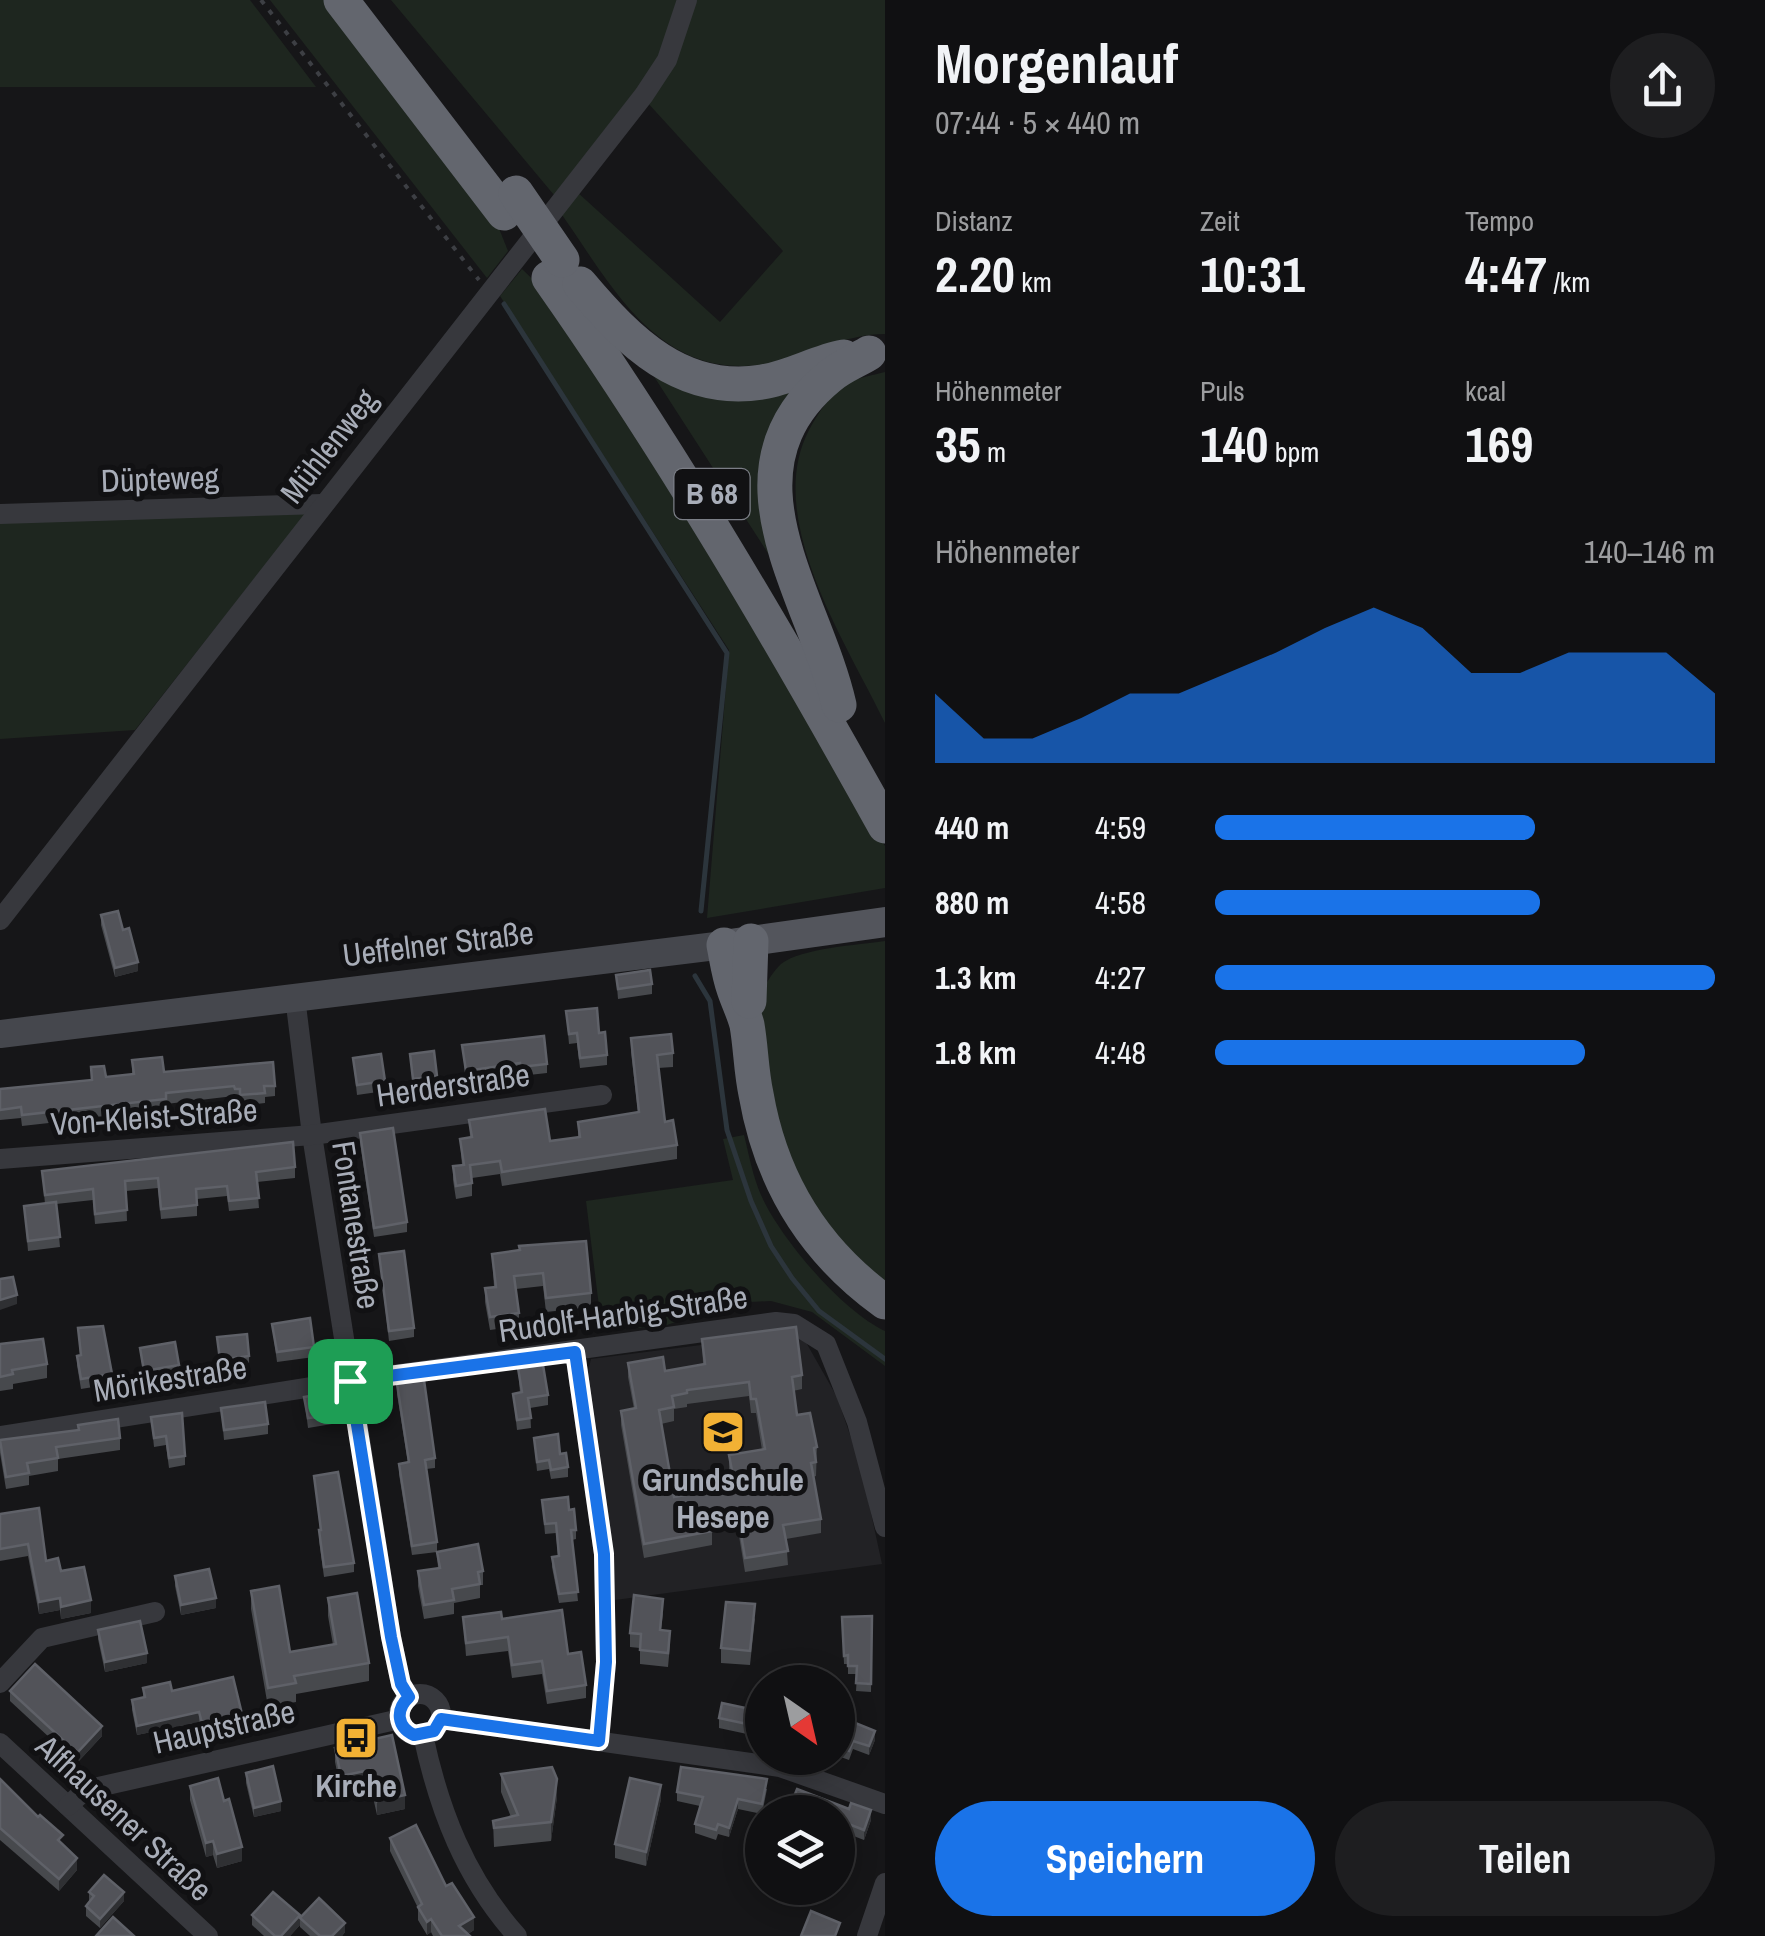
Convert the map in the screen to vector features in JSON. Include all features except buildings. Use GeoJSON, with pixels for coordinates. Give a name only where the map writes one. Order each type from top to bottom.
{"type":"FeatureCollection","features":[{"type":"Feature","properties":{"kind":"highway","name":"B 68"},"geometry":{"type":"LineString","coordinates":[[342,0],[564,274],[840,705],[885,787]]}},
{"type":"Feature","properties":{"kind":"highway","name":"B 68"},"geometry":{"type":"LineString","coordinates":[[367,0],[510,204]]}},
{"type":"Feature","properties":{"kind":"highway","name":"B 68"},"geometry":{"type":"LineString","coordinates":[[564,274],[662,360],[676,370],[720,386],[766,382],[826,360],[877,352]]}},
{"type":"Feature","properties":{"kind":"highway","name":"B 68"},"geometry":{"type":"LineString","coordinates":[[564,274],[594,341],[733,566],[885,826]]}},
{"type":"Feature","properties":{"kind":"highway","name":"B 68"},"geometry":{"type":"LineString","coordinates":[[840,705],[830,667],[784,547],[775,502],[774,464],[784,433],[802,403],[830,376],[877,352]]}},
{"type":"Feature","properties":{"kind":"highway"},"geometry":{"type":"LineString","coordinates":[[738,943],[756,1095],[767,1137],[798,1211],[825,1251],[856,1282],[885,1302]]}},
{"type":"Feature","properties":{"kind":"main road","name":"Ueffelner Straße"},"geometry":{"type":"LineString","coordinates":[[738,943],[885,922]]}},
{"type":"Feature","properties":{"kind":"street","name":"Mühlenweg"},"geometry":{"type":"LineString","coordinates":[[0,920],[644,95],[666,60],[686,0]]}},
{"type":"Feature","properties":{"kind":"street","name":"Düpteweg"},"geometry":{"type":"LineString","coordinates":[[0,514],[322,504]]}},
{"type":"Feature","properties":{"kind":"street","name":"Ueffelner Straße"},"geometry":{"type":"LineString","coordinates":[[0,1034],[738,943]]}},
{"type":"Feature","properties":{"kind":"street","name":"Fontanestraße"},"geometry":{"type":"LineString","coordinates":[[295,997],[312,1136],[391,1637],[401,1684],[409,1697]]}},
{"type":"Feature","properties":{"kind":"street","name":"Herderstraße"},"geometry":{"type":"LineString","coordinates":[[312,1136],[602,1094]]}},
{"type":"Feature","properties":{"kind":"street","name":"Von-Kleist-Straße"},"geometry":{"type":"LineString","coordinates":[[0,1160],[312,1136]]}},
{"type":"Feature","properties":{"kind":"street","name":"Rudolf-Harbig-Straße"},"geometry":{"type":"LineString","coordinates":[[350,1381],[776,1322],[794,1324],[826,1344],[836,1362],[858,1422],[885,1527]]}},
{"type":"Feature","properties":{"kind":"street"},"geometry":{"type":"LineString","coordinates":[[575,1352],[604,1554],[606,1662],[599,1741]]}},
{"type":"Feature","properties":{"kind":"street","name":"Mörikestraße"},"geometry":{"type":"LineString","coordinates":[[0,1436],[350,1381]]}},
{"type":"Feature","properties":{"kind":"street"},"geometry":{"type":"LineString","coordinates":[[0,1683],[42,1638],[155,1612]]}},
{"type":"Feature","properties":{"kind":"street"},"geometry":{"type":"LineString","coordinates":[[430,1696],[440,1706],[441,1719],[434,1731],[422,1735],[408,1732],[400,1719],[401,1707],[409,1697],[430,1696]]}},
{"type":"Feature","properties":{"kind":"street","name":"Hauptstraße"},"geometry":{"type":"LineString","coordinates":[[68,1806],[85,1790],[400,1719]]}},
{"type":"Feature","properties":{"kind":"street"},"geometry":{"type":"LineString","coordinates":[[441,1719],[780,1767],[885,1804]]}},
{"type":"Feature","properties":{"kind":"street"},"geometry":{"type":"LineString","coordinates":[[422,1735],[448,1826],[469,1872],[517,1936]]}},
{"type":"Feature","properties":{"kind":"street","name":"Alfhausener Straße"},"geometry":{"type":"LineString","coordinates":[[0,1743],[208,1936]]}},
{"type":"Feature","properties":{"kind":"street"},"geometry":{"type":"LineString","coordinates":[[867,1936],[885,1883]]}},
{"type":"Feature","properties":{"kind":"path"},"geometry":{"type":"LineString","coordinates":[[261,0],[488,292]]}},
{"type":"Feature","properties":{"kind":"shaded area"},"geometry":{"type":"Polygon","coordinates":[[[0,0],[250,0],[316,87],[0,87],[0,0]]]}},
{"type":"Feature","properties":{"kind":"shaded area"},"geometry":{"type":"Polygon","coordinates":[[[270,0],[328,0],[496,221],[508,251],[487,278],[270,0]]]}},
{"type":"Feature","properties":{"kind":"shaded area"},"geometry":{"type":"Polygon","coordinates":[[[391,0],[885,0],[885,334],[843,341],[771,364],[744,366],[711,363],[657,336],[614,290],[560,212],[576,191],[720,322],[783,251],[646,101],[554,195],[391,0]]]}},
{"type":"Feature","properties":{"kind":"shaded area"},"geometry":{"type":"Polygon","coordinates":[[[522,269],[554,300],[785,666],[885,846],[885,888],[707,918],[729,650],[500,296],[522,269]]]}},
{"type":"Feature","properties":{"kind":"shaded area"},"geometry":{"type":"Polygon","coordinates":[[[644,361],[671,379],[830,366],[796,395],[784,578],[644,361]]]}},
{"type":"Feature","properties":{"kind":"shaded area"},"geometry":{"type":"Polygon","coordinates":[[[885,372],[885,723],[815,579],[796,502],[797,465],[821,410],[848,383],[885,372]]]}},
{"type":"Feature","properties":{"kind":"shaded area"},"geometry":{"type":"Polygon","coordinates":[[[308,511],[135,730],[0,739],[0,523],[308,511]]]}},
{"type":"Feature","properties":{"kind":"shaded area"},"geometry":{"type":"Polygon","coordinates":[[[885,941],[885,1287],[840,1241],[802,1188],[771,1093],[759,1012],[766,984],[778,967],[790,959],[816,951],[885,941]]]}},
{"type":"Feature","properties":{"kind":"shaded area"},"geometry":{"type":"Polygon","coordinates":[[[744,1135],[758,1188],[782,1232],[832,1291],[885,1331],[885,1366],[812,1312],[771,1301],[732,1303],[664,1326],[602,1331],[586,1201],[733,1180],[723,1139],[744,1135]]]}},
{"type":"Feature","properties":{"kind":"shaded area","name":"Grundschule Hesepe"},"geometry":{"type":"Polygon","coordinates":[[[796,1333],[803,1337],[837,1397],[861,1467],[882,1564],[615,1600],[614,1554],[588,1371],[591,1359],[796,1333]]]}},
{"type":"Feature","properties":{"kind":"waterway"},"geometry":{"type":"LineString","coordinates":[[504,304],[727,653],[701,911]]}},
{"type":"Feature","properties":{"kind":"waterway"},"geometry":{"type":"LineString","coordinates":[[695,976],[710,1001],[727,1130],[771,1246],[819,1311],[885,1359]]}},
{"type":"Feature","properties":{"kind":"place","name":"Grundschule Hesepe"},"geometry":{"type":"Point","coordinates":[723,1432]}},
{"type":"Feature","properties":{"kind":"place","name":"Kirche"},"geometry":{"type":"Point","coordinates":[356,1738]}},
{"type":"Feature","properties":{"kind":"route"},"geometry":{"type":"LineString","coordinates":[[575,1352],[604,1554],[606,1662],[599,1741],[441,1719],[434,1731],[421,1736],[403,1727],[401,1707],[409,1697],[401,1684],[391,1637],[350,1381],[575,1352]]}}]}
